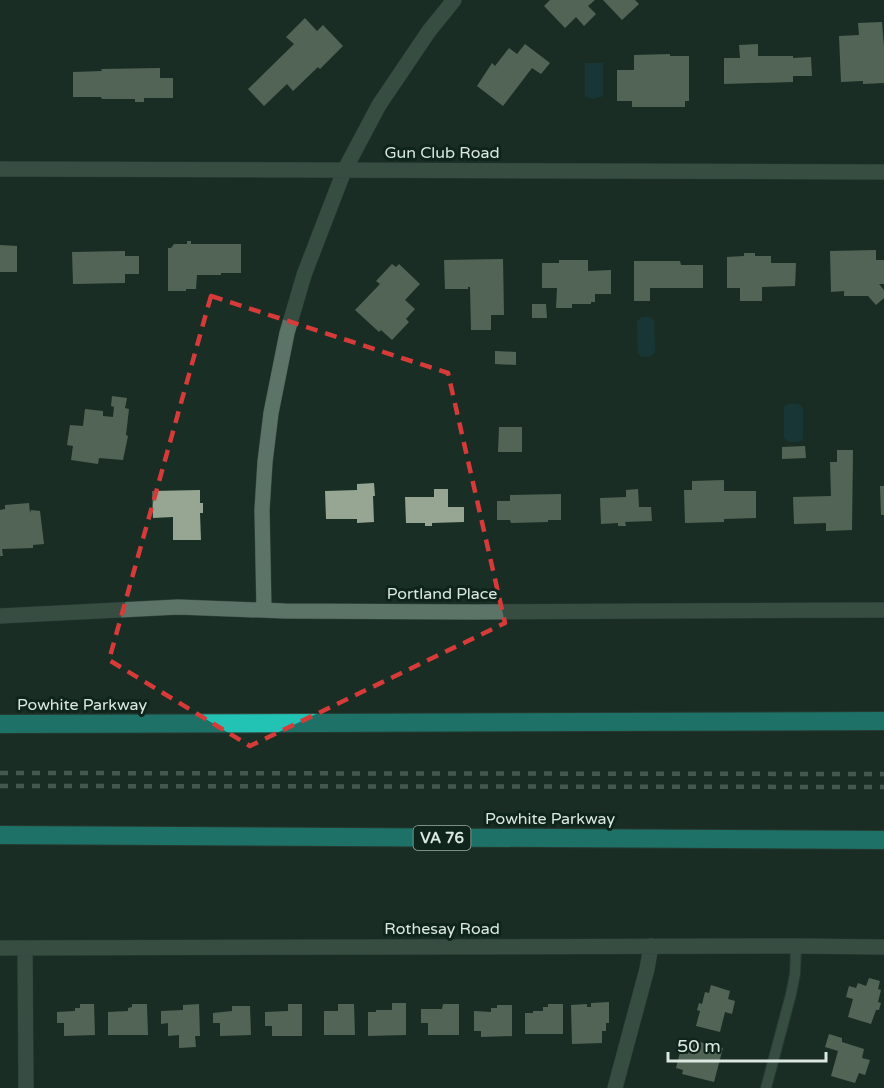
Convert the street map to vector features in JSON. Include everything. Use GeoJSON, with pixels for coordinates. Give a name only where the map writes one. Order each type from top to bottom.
{"type":"FeatureCollection","features":[{"type":"Feature","properties":{"kind":"highway","name":"Powhite Parkway"},"geometry":{"type":"LineString","coordinates":[[0,724],[884,721]]}},
{"type":"Feature","properties":{"kind":"highway","name":"Powhite Parkway"},"geometry":{"type":"LineString","coordinates":[[0,835],[884,840]]}},
{"type":"Feature","properties":{"kind":"street"},"geometry":{"type":"LineString","coordinates":[[264,610],[262,551],[265,462],[271,413],[287,333],[304,275],[344,171],[379,105],[429,31],[454,0]]}},
{"type":"Feature","properties":{"kind":"street","name":"Gun Club Road"},"geometry":{"type":"LineString","coordinates":[[0,169],[884,172]]}},
{"type":"Feature","properties":{"kind":"street","name":"Portland Place"},"geometry":{"type":"LineString","coordinates":[[0,616],[178,607],[474,612],[884,610]]}},
{"type":"Feature","properties":{"kind":"street"},"geometry":{"type":"LineString","coordinates":[[615,1088],[651,946]]}},
{"type":"Feature","properties":{"kind":"street","name":"Rothesay Road"},"geometry":{"type":"LineString","coordinates":[[0,948],[884,947]]}},
{"type":"Feature","properties":{"kind":"street"},"geometry":{"type":"LineString","coordinates":[[25,948],[26,1088]]}},
{"type":"Feature","properties":{"kind":"lane"},"geometry":{"type":"LineString","coordinates":[[766,1088],[791,994],[795,974],[796,946]]}},
{"type":"Feature","properties":{"kind":"highlighted area"},"geometry":{"type":"Polygon","coordinates":[[[211,296],[448,373],[505,623],[250,746],[109,660],[211,296]]]}},
{"type":"Feature","properties":{"kind":"water"},"geometry":{"type":"Polygon","coordinates":[[[585,63],[603,63],[603,96],[593,99],[585,96],[585,63]]]}},
{"type":"Feature","properties":{"kind":"water"},"geometry":{"type":"Polygon","coordinates":[[[642,317],[650,317],[654,321],[655,352],[651,356],[641,357],[638,353],[637,321],[642,317]]]}},
{"type":"Feature","properties":{"kind":"water"},"geometry":{"type":"Polygon","coordinates":[[[788,404],[798,404],[803,408],[803,439],[799,442],[789,442],[784,438],[784,407],[788,404]]]}},
{"type":"Feature","properties":{"kind":"building"},"geometry":{"type":"Polygon","coordinates":[[[550,0],[595,0],[588,6],[596,14],[584,26],[576,17],[565,28],[544,6],[550,0]]]}},
{"type":"Feature","properties":{"kind":"building"},"geometry":{"type":"Polygon","coordinates":[[[603,0],[635,0],[639,4],[622,20],[603,0]]]}},
{"type":"Feature","properties":{"kind":"building"},"geometry":{"type":"Polygon","coordinates":[[[305,18],[317,31],[323,25],[343,46],[293,91],[287,84],[264,106],[248,89],[294,44],[286,37],[305,18]]]}},
{"type":"Feature","properties":{"kind":"building"},"geometry":{"type":"Polygon","coordinates":[[[882,22],[884,83],[841,82],[839,36],[859,35],[858,23],[882,22]]]}},
{"type":"Feature","properties":{"kind":"building"},"geometry":{"type":"Polygon","coordinates":[[[525,44],[550,63],[541,74],[532,68],[503,106],[477,86],[492,63],[495,66],[509,48],[517,54],[525,44]]]}},
{"type":"Feature","properties":{"kind":"building"},"geometry":{"type":"Polygon","coordinates":[[[758,44],[758,56],[811,57],[812,76],[793,76],[793,82],[724,84],[724,58],[740,58],[739,45],[758,44]]]}},
{"type":"Feature","properties":{"kind":"building"},"geometry":{"type":"Polygon","coordinates":[[[670,54],[670,56],[689,56],[689,101],[685,101],[685,107],[632,107],[632,101],[617,101],[617,70],[634,70],[634,55],[670,54]]]}},
{"type":"Feature","properties":{"kind":"building"},"geometry":{"type":"Polygon","coordinates":[[[160,68],[160,78],[173,78],[173,98],[144,98],[144,102],[135,102],[135,99],[73,97],[73,72],[160,68]]]}},
{"type":"Feature","properties":{"kind":"building"},"geometry":{"type":"Polygon","coordinates":[[[187,241],[191,241],[191,244],[241,244],[241,273],[197,275],[196,289],[168,291],[168,248],[174,244],[187,244],[187,241]]]}},
{"type":"Feature","properties":{"kind":"building"},"geometry":{"type":"Polygon","coordinates":[[[0,245],[17,246],[17,272],[0,272],[0,245]]]}},
{"type":"Feature","properties":{"kind":"building"},"geometry":{"type":"Polygon","coordinates":[[[876,250],[876,260],[884,260],[884,284],[879,284],[884,290],[884,298],[876,305],[868,296],[844,296],[844,291],[831,292],[830,251],[876,250]]]}},
{"type":"Feature","properties":{"kind":"building"},"geometry":{"type":"Polygon","coordinates":[[[125,251],[125,256],[139,256],[139,274],[125,274],[125,283],[73,284],[72,252],[125,251]]]}},
{"type":"Feature","properties":{"kind":"building"},"geometry":{"type":"Polygon","coordinates":[[[744,253],[771,256],[771,263],[796,263],[795,286],[762,287],[762,301],[740,301],[740,288],[727,288],[727,257],[744,256],[744,253]]]}},
{"type":"Feature","properties":{"kind":"building"},"geometry":{"type":"Polygon","coordinates":[[[503,259],[504,315],[491,315],[491,330],[471,330],[470,287],[468,289],[445,289],[444,260],[503,259]]]}},
{"type":"Feature","properties":{"kind":"building"},"geometry":{"type":"Polygon","coordinates":[[[559,260],[588,260],[588,271],[611,270],[611,294],[595,294],[595,302],[591,304],[572,304],[572,308],[556,308],[557,288],[542,288],[542,263],[559,263],[559,260]]]}},
{"type":"Feature","properties":{"kind":"building"},"geometry":{"type":"Polygon","coordinates":[[[634,261],[680,261],[681,265],[703,265],[703,288],[650,288],[650,301],[634,301],[634,261]]]}},
{"type":"Feature","properties":{"kind":"building"},"geometry":{"type":"Polygon","coordinates":[[[392,264],[396,267],[399,264],[420,284],[405,300],[415,309],[406,319],[409,322],[392,340],[381,330],[379,332],[355,310],[380,284],[376,281],[392,264]]]}},
{"type":"Feature","properties":{"kind":"building"},"geometry":{"type":"Polygon","coordinates":[[[532,304],[546,304],[547,318],[532,318],[532,304]]]}},
{"type":"Feature","properties":{"kind":"building"},"geometry":{"type":"Polygon","coordinates":[[[495,351],[516,352],[516,365],[495,364],[495,351]]]}},
{"type":"Feature","properties":{"kind":"building"},"geometry":{"type":"Polygon","coordinates":[[[112,396],[127,398],[125,408],[129,409],[126,435],[128,436],[123,460],[99,458],[98,464],[71,460],[73,446],[67,445],[70,425],[83,426],[85,409],[103,411],[103,416],[113,417],[112,396]]]}},
{"type":"Feature","properties":{"kind":"building"},"geometry":{"type":"Polygon","coordinates":[[[499,427],[522,427],[522,452],[498,452],[499,427]]]}},
{"type":"Feature","properties":{"kind":"building"},"geometry":{"type":"Polygon","coordinates":[[[805,446],[806,458],[782,459],[782,447],[805,446]]]}},
{"type":"Feature","properties":{"kind":"building"},"geometry":{"type":"Polygon","coordinates":[[[837,450],[853,450],[852,530],[826,531],[826,523],[794,524],[793,497],[831,496],[830,462],[837,462],[837,450]]]}},
{"type":"Feature","properties":{"kind":"building"},"geometry":{"type":"Polygon","coordinates":[[[724,480],[724,491],[756,491],[756,518],[685,523],[684,490],[692,490],[692,481],[724,480]]]}},
{"type":"Feature","properties":{"kind":"building"},"geometry":{"type":"Polygon","coordinates":[[[374,483],[374,522],[357,523],[357,519],[326,519],[325,491],[357,490],[357,484],[374,483]]]}},
{"type":"Feature","properties":{"kind":"building"},"geometry":{"type":"Polygon","coordinates":[[[880,486],[884,486],[884,515],[881,515],[880,486]]]}},
{"type":"Feature","properties":{"kind":"building"},"geometry":{"type":"Polygon","coordinates":[[[434,489],[448,489],[448,507],[464,507],[464,522],[432,523],[432,526],[425,526],[425,523],[406,523],[405,497],[434,497],[434,489]]]}},
{"type":"Feature","properties":{"kind":"building"},"geometry":{"type":"Polygon","coordinates":[[[638,489],[639,507],[651,507],[652,521],[625,522],[626,526],[618,526],[618,523],[601,524],[600,498],[626,497],[626,490],[638,489]]]}},
{"type":"Feature","properties":{"kind":"building"},"geometry":{"type":"Polygon","coordinates":[[[200,490],[200,503],[203,503],[203,513],[200,513],[201,540],[173,540],[173,517],[153,518],[152,491],[200,490]]]}},
{"type":"Feature","properties":{"kind":"building"},"geometry":{"type":"Polygon","coordinates":[[[561,494],[561,520],[511,523],[510,520],[497,520],[497,501],[510,501],[510,495],[561,494]]]}},
{"type":"Feature","properties":{"kind":"building"},"geometry":{"type":"Polygon","coordinates":[[[29,503],[30,513],[31,510],[40,511],[44,544],[33,545],[33,548],[2,549],[3,556],[0,556],[0,510],[5,509],[5,505],[29,503]]]}},
{"type":"Feature","properties":{"kind":"building"},"geometry":{"type":"Polygon","coordinates":[[[869,978],[880,981],[878,989],[881,990],[879,1010],[876,1010],[871,1024],[848,1017],[853,999],[846,997],[849,986],[856,988],[858,983],[866,986],[869,978]]]}},
{"type":"Feature","properties":{"kind":"building"},"geometry":{"type":"Polygon","coordinates":[[[711,985],[730,991],[728,999],[735,1001],[732,1014],[725,1012],[720,1032],[696,1026],[700,1011],[697,1010],[699,1003],[702,1004],[705,992],[709,993],[711,985]]]}},
{"type":"Feature","properties":{"kind":"building"},"geometry":{"type":"Polygon","coordinates":[[[609,1002],[609,1023],[606,1023],[606,1031],[602,1031],[602,1043],[572,1044],[571,1005],[587,1004],[587,1007],[591,1007],[591,1003],[609,1002]]]}},
{"type":"Feature","properties":{"kind":"building"},"geometry":{"type":"Polygon","coordinates":[[[392,1003],[406,1003],[406,1035],[368,1036],[368,1012],[392,1010],[392,1003]]]}},
{"type":"Feature","properties":{"kind":"building"},"geometry":{"type":"Polygon","coordinates":[[[80,1004],[94,1004],[95,1035],[64,1036],[64,1023],[57,1023],[57,1012],[75,1011],[75,1008],[80,1008],[80,1004]]]}},
{"type":"Feature","properties":{"kind":"building"},"geometry":{"type":"Polygon","coordinates":[[[132,1004],[147,1004],[148,1035],[108,1035],[108,1012],[128,1011],[132,1004]]]}},
{"type":"Feature","properties":{"kind":"building"},"geometry":{"type":"Polygon","coordinates":[[[199,1004],[200,1036],[195,1036],[196,1047],[179,1048],[179,1035],[168,1036],[168,1023],[161,1024],[161,1011],[183,1010],[183,1005],[199,1004]]]}},
{"type":"Feature","properties":{"kind":"building"},"geometry":{"type":"Polygon","coordinates":[[[288,1004],[302,1004],[302,1036],[272,1036],[272,1026],[265,1026],[265,1012],[288,1011],[288,1004]]]}},
{"type":"Feature","properties":{"kind":"building"},"geometry":{"type":"Polygon","coordinates":[[[338,1004],[354,1004],[355,1035],[324,1035],[324,1011],[338,1011],[338,1004]]]}},
{"type":"Feature","properties":{"kind":"building"},"geometry":{"type":"Polygon","coordinates":[[[443,1004],[459,1004],[459,1035],[428,1035],[428,1023],[421,1023],[421,1009],[442,1009],[443,1004]]]}},
{"type":"Feature","properties":{"kind":"building"},"geometry":{"type":"Polygon","coordinates":[[[548,1004],[563,1004],[563,1034],[525,1034],[525,1013],[543,1011],[543,1007],[548,1007],[548,1004]]]}},
{"type":"Feature","properties":{"kind":"building"},"geometry":{"type":"Polygon","coordinates":[[[497,1005],[512,1005],[512,1036],[481,1037],[481,1031],[474,1031],[474,1011],[491,1012],[491,1008],[497,1008],[497,1005]]]}},
{"type":"Feature","properties":{"kind":"building"},"geometry":{"type":"Polygon","coordinates":[[[232,1006],[250,1006],[251,1035],[220,1036],[220,1023],[213,1023],[213,1013],[232,1011],[232,1006]]]}},
{"type":"Feature","properties":{"kind":"building"},"geometry":{"type":"Polygon","coordinates":[[[829,1034],[842,1038],[842,1042],[864,1049],[862,1058],[870,1060],[865,1075],[859,1073],[855,1083],[831,1076],[838,1051],[825,1047],[829,1034]]]}},
{"type":"Feature","properties":{"kind":"building"},"geometry":{"type":"Polygon","coordinates":[[[692,1040],[723,1048],[714,1082],[682,1074],[683,1070],[676,1068],[680,1052],[688,1054],[692,1040]]]}},
{"type":"Feature","properties":{"kind":"railway"},"geometry":{"type":"LineString","coordinates":[[0,773],[884,774]]}},
{"type":"Feature","properties":{"kind":"railway"},"geometry":{"type":"LineString","coordinates":[[0,786],[884,787]]}}]}
